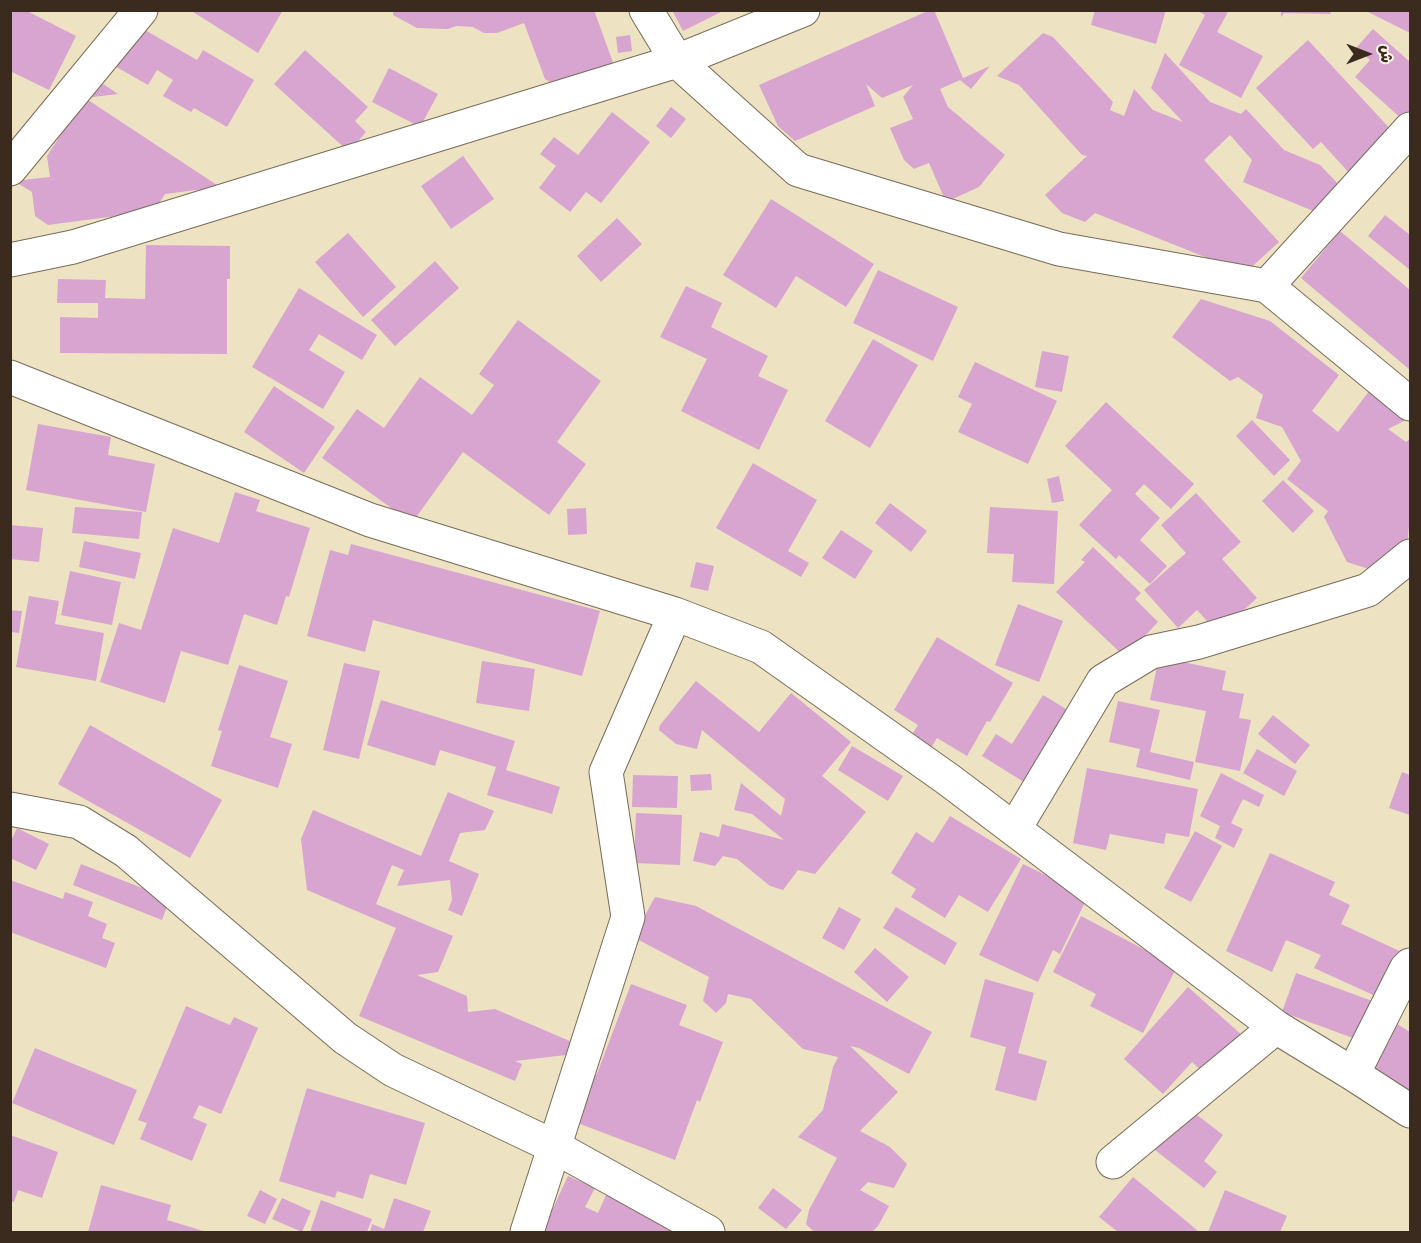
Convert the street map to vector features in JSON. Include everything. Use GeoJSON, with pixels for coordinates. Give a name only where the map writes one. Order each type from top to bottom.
{"type":"FeatureCollection","features":[{"type":"Feature","properties":{"kind":"street"},"geometry":{"type":"LineString","coordinates":[[10,169],[141,10]]}},
{"type":"Feature","properties":{"kind":"street"},"geometry":{"type":"LineString","coordinates":[[646,10],[677,61],[798,170],[1059,249],[1267,286],[1410,404]]}},
{"type":"Feature","properties":{"kind":"street"},"geometry":{"type":"LineString","coordinates":[[10,260],[73,247],[677,61],[803,10]]}},
{"type":"Feature","properties":{"kind":"street"},"geometry":{"type":"LineString","coordinates":[[1267,286],[1410,129]]}},
{"type":"Feature","properties":{"kind":"street"},"geometry":{"type":"LineString","coordinates":[[10,377],[370,520],[675,614],[761,647],[1015,828],[1276,1027],[1410,1111]]}},
{"type":"Feature","properties":{"kind":"street"},"geometry":{"type":"LineString","coordinates":[[1015,828],[1103,681],[1151,652],[1199,642],[1368,590],[1410,556]]}},
{"type":"Feature","properties":{"kind":"street"},"geometry":{"type":"LineString","coordinates":[[527,1233],[628,917],[606,772],[675,614]]}},
{"type":"Feature","properties":{"kind":"street"},"geometry":{"type":"LineString","coordinates":[[10,809],[79,822],[126,851],[345,1038],[393,1070],[555,1147],[708,1233]]}},
{"type":"Feature","properties":{"kind":"street"},"geometry":{"type":"LineString","coordinates":[[1353,1074],[1410,965]]}},
{"type":"Feature","properties":{"kind":"street"},"geometry":{"type":"LineString","coordinates":[[1113,1162],[1276,1027]]}},
{"type":"Feature","properties":{"kind":"building"},"geometry":{"type":"Polygon","coordinates":[[[14,10],[25,10],[76,36],[49,90],[10,71],[12,43],[10,42],[10,17],[14,10]]]}},
{"type":"Feature","properties":{"kind":"building"},"geometry":{"type":"Polygon","coordinates":[[[190,10],[283,10],[258,53],[190,10]]]}},
{"type":"Feature","properties":{"kind":"building"},"geometry":{"type":"Polygon","coordinates":[[[393,10],[594,10],[615,68],[561,88],[545,79],[524,23],[497,33],[484,33],[473,27],[417,28],[393,15],[393,10]]]}},
{"type":"Feature","properties":{"kind":"building"},"geometry":{"type":"Polygon","coordinates":[[[672,10],[725,10],[683,31],[672,10]]]}},
{"type":"Feature","properties":{"kind":"building"},"geometry":{"type":"Polygon","coordinates":[[[934,10],[963,78],[990,66],[971,89],[960,80],[940,89],[948,107],[1005,155],[979,187],[946,202],[929,163],[914,169],[904,160],[890,128],[913,119],[903,97],[913,85],[882,98],[866,84],[875,106],[795,141],[778,126],[759,85],[934,10]]]}},
{"type":"Feature","properties":{"kind":"building"},"geometry":{"type":"Polygon","coordinates":[[[1095,10],[1166,10],[1156,44],[1091,25],[1095,10]]]}},
{"type":"Feature","properties":{"kind":"building"},"geometry":{"type":"Polygon","coordinates":[[[1196,10],[1229,10],[1217,32],[1263,56],[1241,98],[1179,65],[1205,15],[1196,10]]]}},
{"type":"Feature","properties":{"kind":"building"},"geometry":{"type":"Polygon","coordinates":[[[1281,10],[1329,10],[1331,14],[1284,13],[1281,17],[1281,10]]]}},
{"type":"Feature","properties":{"kind":"building"},"geometry":{"type":"Polygon","coordinates":[[[1364,10],[1410,10],[1410,33],[1364,10]]]}},
{"type":"Feature","properties":{"kind":"building"},"geometry":{"type":"Polygon","coordinates":[[[136,25],[197,60],[203,50],[254,80],[227,127],[194,108],[191,112],[163,96],[173,80],[157,70],[148,85],[113,65],[136,25]]]}},
{"type":"Feature","properties":{"kind":"building"},"geometry":{"type":"Polygon","coordinates":[[[1373,29],[1410,62],[1410,112],[1403,120],[1355,77],[1370,60],[1356,48],[1373,29]]]}},
{"type":"Feature","properties":{"kind":"building"},"geometry":{"type":"Polygon","coordinates":[[[1043,33],[1053,37],[1113,102],[1110,110],[1124,116],[1134,89],[1153,110],[1183,122],[1151,88],[1165,53],[1210,102],[1241,114],[1246,109],[1284,150],[1320,165],[1343,189],[1318,213],[1243,182],[1252,160],[1230,135],[1204,160],[1279,242],[1245,273],[1095,213],[1085,222],[1062,213],[1045,195],[1087,156],[1082,155],[1019,85],[997,76],[1043,33]]]}},
{"type":"Feature","properties":{"kind":"building"},"geometry":{"type":"Polygon","coordinates":[[[630,35],[632,51],[618,53],[616,37],[630,35]]]}},
{"type":"Feature","properties":{"kind":"building"},"geometry":{"type":"Polygon","coordinates":[[[1308,40],[1394,133],[1350,174],[1321,142],[1313,149],[1256,88],[1308,40]]]}},
{"type":"Feature","properties":{"kind":"building"},"geometry":{"type":"Polygon","coordinates":[[[305,50],[368,107],[355,121],[366,132],[349,152],[274,84],[305,50]]]}},
{"type":"Feature","properties":{"kind":"building"},"geometry":{"type":"Polygon","coordinates":[[[389,68],[438,94],[420,127],[372,102],[389,68]]]}},
{"type":"Feature","properties":{"kind":"building"},"geometry":{"type":"Polygon","coordinates":[[[93,77],[118,94],[85,98],[220,187],[165,194],[154,211],[48,225],[35,216],[32,192],[14,181],[50,177],[47,156],[80,105],[93,77]]]}},
{"type":"Feature","properties":{"kind":"building"},"geometry":{"type":"Polygon","coordinates":[[[671,107],[686,119],[671,138],[656,126],[671,107]]]}},
{"type":"Feature","properties":{"kind":"building"},"geometry":{"type":"Polygon","coordinates":[[[612,112],[650,142],[601,203],[586,192],[570,212],[539,188],[556,166],[540,154],[554,137],[578,155],[612,112]]]}},
{"type":"Feature","properties":{"kind":"building"},"geometry":{"type":"Polygon","coordinates":[[[463,156],[494,199],[451,229],[421,186],[463,156]]]}},
{"type":"Feature","properties":{"kind":"building"},"geometry":{"type":"Polygon","coordinates":[[[771,199],[874,264],[846,307],[796,276],[776,308],[723,275],[771,199]]]}},
{"type":"Feature","properties":{"kind":"building"},"geometry":{"type":"Polygon","coordinates":[[[1385,215],[1410,235],[1410,270],[1368,236],[1385,215]]]}},
{"type":"Feature","properties":{"kind":"building"},"geometry":{"type":"Polygon","coordinates":[[[617,218],[642,244],[601,282],[577,256],[617,218]]]}},
{"type":"Feature","properties":{"kind":"building"},"geometry":{"type":"Polygon","coordinates":[[[1340,231],[1410,290],[1410,370],[1301,278],[1340,231]]]}},
{"type":"Feature","properties":{"kind":"building"},"geometry":{"type":"Polygon","coordinates":[[[348,233],[396,287],[363,317],[315,262],[348,233]]]}},
{"type":"Feature","properties":{"kind":"building"},"geometry":{"type":"Polygon","coordinates":[[[146,245],[230,246],[230,279],[227,279],[227,354],[60,353],[60,317],[98,318],[98,303],[57,303],[58,279],[106,280],[105,298],[145,299],[146,245]]]}},
{"type":"Feature","properties":{"kind":"building"},"geometry":{"type":"Polygon","coordinates":[[[435,261],[459,288],[395,346],[371,320],[435,261]]]}},
{"type":"Feature","properties":{"kind":"building"},"geometry":{"type":"Polygon","coordinates":[[[878,270],[958,307],[933,361],[853,323],[878,270]]]}},
{"type":"Feature","properties":{"kind":"building"},"geometry":{"type":"Polygon","coordinates":[[[686,286],[722,303],[711,327],[768,356],[758,376],[788,390],[759,450],[681,411],[707,359],[660,337],[686,286]]]}},
{"type":"Feature","properties":{"kind":"building"},"geometry":{"type":"Polygon","coordinates":[[[299,288],[377,335],[362,360],[319,334],[309,350],[345,372],[323,409],[252,367],[299,288]]]}},
{"type":"Feature","properties":{"kind":"building"},"geometry":{"type":"Polygon","coordinates":[[[1201,299],[1270,321],[1339,375],[1312,411],[1338,432],[1370,390],[1410,418],[1388,429],[1406,442],[1410,439],[1410,518],[1406,554],[1375,571],[1347,562],[1324,517],[1328,511],[1287,479],[1301,461],[1282,427],[1256,418],[1263,395],[1238,377],[1230,381],[1172,337],[1201,299]]]}},
{"type":"Feature","properties":{"kind":"building"},"geometry":{"type":"Polygon","coordinates":[[[518,320],[601,381],[557,442],[586,464],[549,515],[463,452],[412,523],[322,458],[357,409],[384,428],[420,377],[472,415],[494,385],[479,374],[518,320]]]}},
{"type":"Feature","properties":{"kind":"building"},"geometry":{"type":"Polygon","coordinates":[[[873,339],[918,365],[870,448],[825,421],[873,339]]]}},
{"type":"Feature","properties":{"kind":"building"},"geometry":{"type":"Polygon","coordinates":[[[1042,351],[1069,356],[1062,392],[1035,387],[1042,351]]]}},
{"type":"Feature","properties":{"kind":"building"},"geometry":{"type":"Polygon","coordinates":[[[975,362],[1057,401],[1028,464],[958,432],[972,404],[958,397],[975,362]]]}},
{"type":"Feature","properties":{"kind":"building"},"geometry":{"type":"Polygon","coordinates":[[[274,386],[335,427],[304,473],[244,432],[274,386]]]}},
{"type":"Feature","properties":{"kind":"building"},"geometry":{"type":"Polygon","coordinates":[[[1106,402],[1194,484],[1171,509],[1144,484],[1135,494],[1160,518],[1140,540],[1167,566],[1150,584],[1119,555],[1116,559],[1079,525],[1112,490],[1065,446],[1106,402]]]}},
{"type":"Feature","properties":{"kind":"building"},"geometry":{"type":"Polygon","coordinates":[[[1252,420],[1290,460],[1274,476],[1236,436],[1252,420]]]}},
{"type":"Feature","properties":{"kind":"building"},"geometry":{"type":"Polygon","coordinates":[[[38,424],[111,437],[108,455],[155,464],[146,512],[26,490],[38,424]]]}},
{"type":"Feature","properties":{"kind":"building"},"geometry":{"type":"Polygon","coordinates":[[[753,463],[817,500],[788,551],[809,563],[801,577],[716,528],[753,463]]]}},
{"type":"Feature","properties":{"kind":"building"},"geometry":{"type":"Polygon","coordinates":[[[1059,476],[1064,501],[1052,503],[1047,479],[1059,476]]]}},
{"type":"Feature","properties":{"kind":"building"},"geometry":{"type":"Polygon","coordinates":[[[1283,480],[1314,511],[1293,533],[1262,501],[1283,480]]]}},
{"type":"Feature","properties":{"kind":"building"},"geometry":{"type":"Polygon","coordinates":[[[235,492],[260,500],[256,511],[310,528],[289,597],[286,596],[277,625],[244,614],[228,665],[181,651],[165,703],[100,682],[119,623],[141,630],[173,528],[219,543],[235,492]]]}},
{"type":"Feature","properties":{"kind":"building"},"geometry":{"type":"Polygon","coordinates":[[[1196,493],[1241,542],[1222,559],[1257,598],[1218,633],[1197,610],[1178,628],[1144,590],[1186,553],[1161,525],[1196,493]]]}},
{"type":"Feature","properties":{"kind":"building"},"geometry":{"type":"Polygon","coordinates":[[[890,503],[927,531],[911,552],[875,523],[890,503]]]}},
{"type":"Feature","properties":{"kind":"building"},"geometry":{"type":"Polygon","coordinates":[[[75,507],[142,512],[139,539],[72,533],[75,507]]]}},
{"type":"Feature","properties":{"kind":"building"},"geometry":{"type":"Polygon","coordinates":[[[990,507],[1058,511],[1054,584],[1012,582],[1014,554],[987,553],[990,507]]]}},
{"type":"Feature","properties":{"kind":"building"},"geometry":{"type":"Polygon","coordinates":[[[586,508],[587,534],[568,535],[567,509],[586,508]]]}},
{"type":"Feature","properties":{"kind":"building"},"geometry":{"type":"Polygon","coordinates":[[[10,525],[43,528],[39,562],[10,559],[10,525]]]}},
{"type":"Feature","properties":{"kind":"building"},"geometry":{"type":"Polygon","coordinates":[[[841,530],[873,551],[855,579],[822,558],[841,530]]]}},
{"type":"Feature","properties":{"kind":"building"},"geometry":{"type":"Polygon","coordinates":[[[84,541],[141,553],[135,579],[79,567],[84,541]]]}},
{"type":"Feature","properties":{"kind":"building"},"geometry":{"type":"Polygon","coordinates":[[[351,544],[600,611],[582,676],[373,620],[365,652],[307,636],[330,550],[348,555],[351,544]]]}},
{"type":"Feature","properties":{"kind":"building"},"geometry":{"type":"Polygon","coordinates":[[[1093,547],[1141,593],[1135,599],[1158,622],[1125,657],[1056,592],[1085,562],[1081,560],[1093,547]]]}},
{"type":"Feature","properties":{"kind":"building"},"geometry":{"type":"Polygon","coordinates":[[[696,562],[714,566],[708,591],[690,587],[696,562]]]}},
{"type":"Feature","properties":{"kind":"building"},"geometry":{"type":"Polygon","coordinates":[[[70,571],[121,582],[112,625],[61,615],[70,571]]]}},
{"type":"Feature","properties":{"kind":"building"},"geometry":{"type":"Polygon","coordinates":[[[29,596],[59,601],[55,624],[104,633],[96,681],[16,667],[29,596]]]}},
{"type":"Feature","properties":{"kind":"building"},"geometry":{"type":"Polygon","coordinates":[[[1018,604],[1063,621],[1039,682],[995,665],[1018,604]]]}},
{"type":"Feature","properties":{"kind":"building"},"geometry":{"type":"Polygon","coordinates":[[[10,610],[22,611],[19,633],[10,632],[10,610]]]}},
{"type":"Feature","properties":{"kind":"building"},"geometry":{"type":"Polygon","coordinates":[[[937,637],[1013,683],[967,756],[937,738],[931,748],[911,736],[918,725],[894,710],[937,637]]]}},
{"type":"Feature","properties":{"kind":"building"},"geometry":{"type":"Polygon","coordinates":[[[1159,657],[1226,671],[1222,690],[1244,694],[1239,718],[1251,720],[1240,771],[1195,762],[1206,711],[1150,700],[1159,657]]]}},
{"type":"Feature","properties":{"kind":"building"},"geometry":{"type":"Polygon","coordinates":[[[482,661],[535,669],[529,711],[476,703],[482,661]]]}},
{"type":"Feature","properties":{"kind":"building"},"geometry":{"type":"Polygon","coordinates":[[[344,663],[380,671],[359,759],[323,750],[344,663]]]}},
{"type":"Feature","properties":{"kind":"building"},"geometry":{"type":"Polygon","coordinates":[[[239,665],[288,681],[270,737],[292,744],[278,788],[211,766],[222,731],[218,730],[239,665]]]}},
{"type":"Feature","properties":{"kind":"building"},"geometry":{"type":"Polygon","coordinates":[[[696,681],[759,732],[791,693],[851,742],[822,776],[866,812],[815,874],[798,870],[783,890],[770,886],[737,859],[723,856],[715,866],[693,861],[700,832],[719,837],[722,824],[784,840],[752,814],[734,810],[741,783],[781,816],[785,799],[702,730],[697,749],[676,744],[659,730],[660,725],[696,681]]]}},
{"type":"Feature","properties":{"kind":"building"},"geometry":{"type":"Polygon","coordinates":[[[1043,695],[1076,715],[1032,787],[982,756],[996,734],[1012,744],[1043,695]]]}},
{"type":"Feature","properties":{"kind":"building"},"geometry":{"type":"Polygon","coordinates":[[[381,700],[515,741],[506,770],[560,787],[552,814],[487,795],[496,767],[440,750],[435,766],[367,745],[381,700]]]}},
{"type":"Feature","properties":{"kind":"building"},"geometry":{"type":"Polygon","coordinates":[[[1118,701],[1160,710],[1150,752],[1194,762],[1190,780],[1136,767],[1140,749],[1109,742],[1118,701]]]}},
{"type":"Feature","properties":{"kind":"building"},"geometry":{"type":"Polygon","coordinates":[[[1273,715],[1310,745],[1295,764],[1258,734],[1273,715]]]}},
{"type":"Feature","properties":{"kind":"building"},"geometry":{"type":"Polygon","coordinates":[[[90,725],[222,800],[190,858],[58,784],[90,725]]]}},
{"type":"Feature","properties":{"kind":"building"},"geometry":{"type":"Polygon","coordinates":[[[852,746],[903,776],[888,801],[838,770],[852,746]]]}},
{"type":"Feature","properties":{"kind":"building"},"geometry":{"type":"Polygon","coordinates":[[[1257,749],[1297,771],[1284,796],[1243,773],[1257,749]]]}},
{"type":"Feature","properties":{"kind":"building"},"geometry":{"type":"Polygon","coordinates":[[[1087,768],[1198,789],[1189,837],[1166,833],[1164,844],[1110,834],[1106,850],[1073,843],[1087,768]]]}},
{"type":"Feature","properties":{"kind":"building"},"geometry":{"type":"Polygon","coordinates":[[[1402,772],[1410,775],[1410,815],[1389,808],[1402,772]]]}},
{"type":"Feature","properties":{"kind":"building"},"geometry":{"type":"Polygon","coordinates":[[[1221,773],[1264,795],[1259,807],[1243,799],[1231,823],[1243,829],[1234,848],[1215,838],[1220,826],[1200,816],[1221,773]]]}},
{"type":"Feature","properties":{"kind":"building"},"geometry":{"type":"Polygon","coordinates":[[[711,774],[712,790],[691,791],[690,775],[711,774]]]}},
{"type":"Feature","properties":{"kind":"building"},"geometry":{"type":"Polygon","coordinates":[[[633,775],[678,776],[677,808],[632,807],[633,775]]]}},
{"type":"Feature","properties":{"kind":"building"},"geometry":{"type":"Polygon","coordinates":[[[448,792],[494,811],[485,830],[460,833],[449,861],[479,874],[462,916],[448,910],[452,900],[450,880],[397,886],[404,870],[392,865],[376,904],[453,936],[438,972],[417,975],[467,996],[468,1012],[495,1009],[572,1042],[566,1055],[515,1061],[522,1064],[515,1081],[359,1016],[396,928],[307,890],[301,839],[313,810],[421,856],[448,792]]]}},
{"type":"Feature","properties":{"kind":"building"},"geometry":{"type":"Polygon","coordinates":[[[636,813],[682,815],[680,865],[634,863],[636,813]]]}},
{"type":"Feature","properties":{"kind":"building"},"geometry":{"type":"Polygon","coordinates":[[[950,816],[1021,859],[988,912],[959,895],[945,918],[911,897],[916,889],[891,873],[916,832],[933,843],[950,816]]]}},
{"type":"Feature","properties":{"kind":"building"},"geometry":{"type":"Polygon","coordinates":[[[17,828],[49,844],[36,870],[10,858],[10,843],[17,828]]]}},
{"type":"Feature","properties":{"kind":"building"},"geometry":{"type":"Polygon","coordinates":[[[1195,831],[1222,846],[1191,902],[1164,888],[1195,831]]]}},
{"type":"Feature","properties":{"kind":"building"},"geometry":{"type":"Polygon","coordinates":[[[1270,853],[1335,882],[1329,895],[1350,905],[1341,924],[1404,953],[1382,999],[1314,968],[1321,955],[1286,940],[1272,972],[1226,951],[1270,853]]]}},
{"type":"Feature","properties":{"kind":"building"},"geometry":{"type":"Polygon","coordinates":[[[81,864],[170,899],[162,920],[73,885],[81,864]]]}},
{"type":"Feature","properties":{"kind":"building"},"geometry":{"type":"Polygon","coordinates":[[[1023,864],[1088,896],[1060,954],[1053,950],[1038,982],[979,955],[1023,864]]]}},
{"type":"Feature","properties":{"kind":"building"},"geometry":{"type":"Polygon","coordinates":[[[10,880],[63,899],[65,892],[93,902],[88,916],[107,924],[102,938],[115,943],[106,968],[10,932],[10,880]]]}},
{"type":"Feature","properties":{"kind":"building"},"geometry":{"type":"Polygon","coordinates":[[[655,897],[696,906],[932,1032],[909,1074],[859,1048],[850,1046],[898,1092],[860,1131],[890,1147],[907,1164],[894,1188],[868,1182],[860,1190],[889,1206],[872,1232],[814,1232],[806,1224],[809,1210],[837,1158],[798,1137],[823,1110],[833,1067],[838,1057],[803,1049],[751,999],[728,994],[726,1003],[716,1013],[703,1001],[709,977],[633,937],[655,897]]]}},
{"type":"Feature","properties":{"kind":"building"},"geometry":{"type":"Polygon","coordinates":[[[839,907],[861,919],[844,950],[822,938],[839,907]]]}},
{"type":"Feature","properties":{"kind":"building"},"geometry":{"type":"Polygon","coordinates":[[[896,907],[957,943],[945,965],[883,928],[896,907]]]}},
{"type":"Feature","properties":{"kind":"building"},"geometry":{"type":"Polygon","coordinates":[[[1081,916],[1177,967],[1143,1033],[1090,1006],[1096,994],[1053,972],[1081,916]]]}},
{"type":"Feature","properties":{"kind":"building"},"geometry":{"type":"Polygon","coordinates":[[[875,948],[909,977],[887,1002],[854,972],[875,948]]]}},
{"type":"Feature","properties":{"kind":"building"},"geometry":{"type":"Polygon","coordinates":[[[1296,973],[1375,1002],[1361,1041],[1282,1012],[1296,973]]]}},
{"type":"Feature","properties":{"kind":"building"},"geometry":{"type":"Polygon","coordinates":[[[985,979],[1034,993],[1018,1053],[1047,1061],[1036,1101],[995,1090],[1006,1047],[970,1037],[985,979]]]}},
{"type":"Feature","properties":{"kind":"building"},"geometry":{"type":"Polygon","coordinates":[[[631,984],[687,1005],[679,1025],[723,1042],[700,1102],[697,1100],[675,1160],[567,1119],[585,1070],[597,1074],[631,984]]]}},
{"type":"Feature","properties":{"kind":"building"},"geometry":{"type":"Polygon","coordinates":[[[1188,987],[1243,1036],[1207,1076],[1192,1062],[1163,1094],[1124,1059],[1188,987]]]}},
{"type":"Feature","properties":{"kind":"building"},"geometry":{"type":"Polygon","coordinates":[[[186,1006],[230,1025],[234,1017],[258,1028],[221,1114],[199,1105],[193,1118],[207,1124],[192,1161],[140,1139],[147,1123],[138,1120],[186,1006]]]}},
{"type":"Feature","properties":{"kind":"building"},"geometry":{"type":"Polygon","coordinates":[[[1397,1024],[1410,1032],[1410,1101],[1366,1072],[1397,1024]]]}},
{"type":"Feature","properties":{"kind":"building"},"geometry":{"type":"Polygon","coordinates":[[[35,1048],[137,1090],[114,1145],[12,1103],[35,1048]]]}},
{"type":"Feature","properties":{"kind":"building"},"geometry":{"type":"Polygon","coordinates":[[[307,1088],[425,1123],[406,1185],[370,1174],[363,1199],[337,1191],[335,1198],[279,1181],[307,1088]]]}},
{"type":"Feature","properties":{"kind":"building"},"geometry":{"type":"Polygon","coordinates":[[[1188,1108],[1223,1135],[1204,1161],[1217,1172],[1204,1188],[1155,1150],[1188,1108]]]}},
{"type":"Feature","properties":{"kind":"building"},"geometry":{"type":"Polygon","coordinates":[[[10,1135],[58,1152],[42,1198],[18,1190],[14,1202],[10,1201],[10,1135]]]}},
{"type":"Feature","properties":{"kind":"building"},"geometry":{"type":"Polygon","coordinates":[[[568,1176],[595,1188],[585,1207],[598,1213],[606,1195],[684,1232],[542,1232],[568,1176]]]}},
{"type":"Feature","properties":{"kind":"building"},"geometry":{"type":"Polygon","coordinates":[[[1133,1177],[1197,1230],[1196,1232],[1118,1232],[1099,1217],[1133,1177]]]}},
{"type":"Feature","properties":{"kind":"building"},"geometry":{"type":"Polygon","coordinates":[[[101,1185],[171,1205],[167,1220],[207,1232],[88,1232],[101,1185]]]}},
{"type":"Feature","properties":{"kind":"building"},"geometry":{"type":"Polygon","coordinates":[[[773,1188],[802,1210],[786,1229],[758,1208],[773,1188]]]}},
{"type":"Feature","properties":{"kind":"building"},"geometry":{"type":"Polygon","coordinates":[[[260,1190],[277,1199],[265,1224],[247,1216],[260,1190]]]}},
{"type":"Feature","properties":{"kind":"building"},"geometry":{"type":"Polygon","coordinates":[[[1225,1190],[1287,1216],[1280,1232],[1208,1232],[1225,1190]]]}},
{"type":"Feature","properties":{"kind":"building"},"geometry":{"type":"Polygon","coordinates":[[[282,1198],[311,1211],[302,1232],[272,1219],[282,1198]]]}},
{"type":"Feature","properties":{"kind":"building"},"geometry":{"type":"Polygon","coordinates":[[[394,1198],[431,1211],[423,1232],[370,1232],[372,1224],[384,1229],[394,1198]]]}},
{"type":"Feature","properties":{"kind":"building"},"geometry":{"type":"Polygon","coordinates":[[[321,1200],[372,1219],[367,1232],[310,1232],[321,1200]]]}}]}
